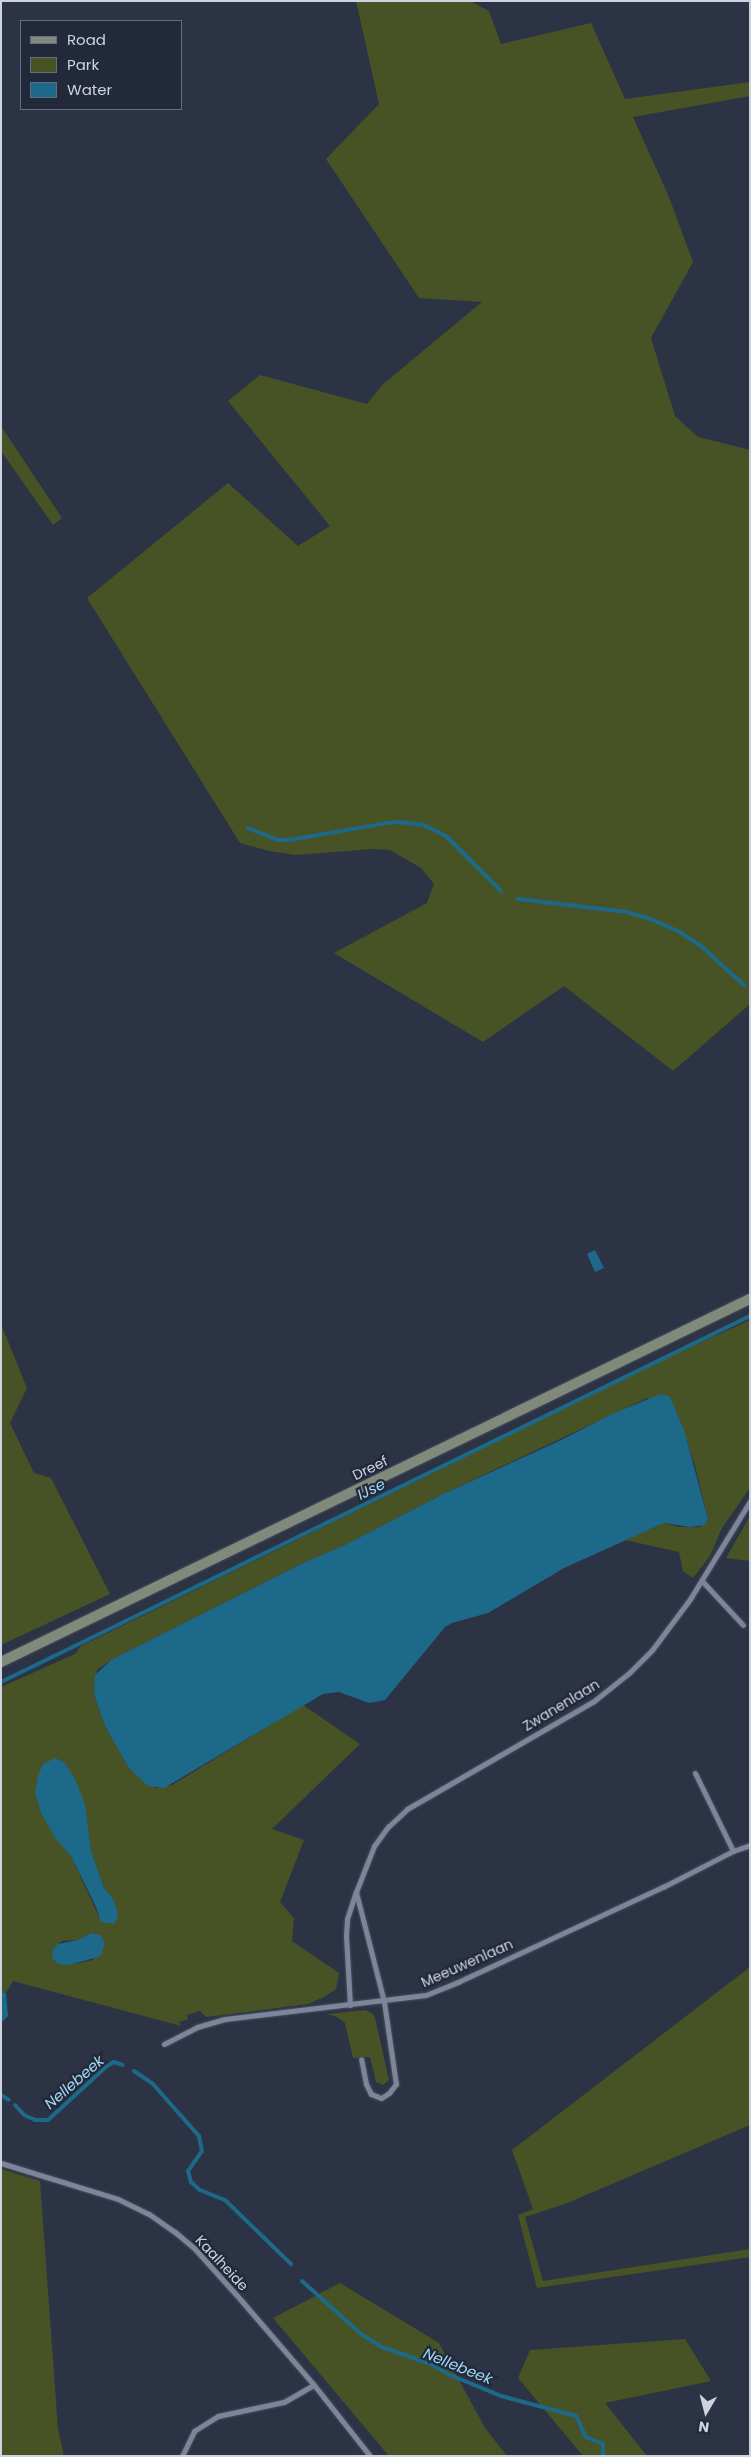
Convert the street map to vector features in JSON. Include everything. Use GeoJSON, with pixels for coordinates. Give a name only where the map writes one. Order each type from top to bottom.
{"type":"FeatureCollection","features":[{"type":"Feature","properties":{"kind":"main road","name":"Dreef"},"geometry":{"type":"LineString","coordinates":[[1,1662],[750,1298]]}},
{"type":"Feature","properties":{"kind":"street","name":"Zwanenlaan"},"geometry":{"type":"LineString","coordinates":[[350,2005],[346,1935],[347,1919],[374,1846],[388,1827],[407,1809],[601,1695],[629,1673],[652,1650],[702,1581],[750,1501]]}},
{"type":"Feature","properties":{"kind":"street"},"geometry":{"type":"LineString","coordinates":[[702,1581],[743,1625]]}},
{"type":"Feature","properties":{"kind":"street"},"geometry":{"type":"LineString","coordinates":[[695,1773],[733,1851]]}},
{"type":"Feature","properties":{"kind":"street","name":"Meeuwenlaan"},"geometry":{"type":"LineString","coordinates":[[164,2044],[197,2027],[225,2019],[384,2002],[426,1995],[662,1887],[733,1851],[750,1846]]}},
{"type":"Feature","properties":{"kind":"street"},"geometry":{"type":"LineString","coordinates":[[356,1892],[384,2002],[396,2084],[389,2094],[381,2098],[371,2094],[366,2084],[361,2059]]}},
{"type":"Feature","properties":{"kind":"street","name":"Kaalheide"},"geometry":{"type":"LineString","coordinates":[[1,2163],[118,2199],[148,2214],[175,2232],[195,2249],[240,2299],[314,2386],[370,2456]]}},
{"type":"Feature","properties":{"kind":"street"},"geometry":{"type":"LineString","coordinates":[[182,2456],[194,2431],[218,2416],[284,2402],[314,2386]]}},
{"type":"Feature","properties":{"kind":"green space"},"geometry":{"type":"Polygon","coordinates":[[[356,1],[470,1],[489,11],[501,44],[591,23],[625,99],[750,82],[750,96],[633,117],[669,197],[693,262],[651,338],[675,416],[698,437],[750,450],[750,1004],[673,1071],[564,986],[483,1042],[334,953],[427,903],[434,884],[421,868],[390,850],[372,849],[296,855],[269,851],[240,843],[87,598],[228,483],[298,546],[330,526],[228,401],[260,375],[367,404],[382,385],[482,302],[419,298],[326,159],[379,104],[356,1]]]}},
{"type":"Feature","properties":{"kind":"green space"},"geometry":{"type":"Polygon","coordinates":[[[1,426],[62,518],[53,525],[1,451],[1,426]]]}},
{"type":"Feature","properties":{"kind":"green space"},"geometry":{"type":"Polygon","coordinates":[[[750,1320],[750,1488],[722,1528],[710,1556],[693,1578],[683,1571],[679,1552],[625,1540],[665,1523],[679,1527],[700,1527],[708,1519],[695,1466],[678,1415],[647,1398],[443,1494],[347,1544],[301,1564],[111,1660],[97,1670],[94,1695],[105,1726],[128,1767],[155,1788],[172,1785],[303,1705],[360,1744],[272,1829],[304,1840],[280,1902],[294,1918],[292,1941],[339,1973],[336,1989],[308,2004],[206,2017],[200,2011],[187,2015],[188,2019],[179,2022],[181,2026],[13,1981],[6,1993],[1,1992],[1,1687],[75,1654],[81,1646],[671,1356],[750,1320]],[[84,1801],[39,1804],[41,1813],[71,1856],[99,1917],[114,1900],[104,1888],[91,1851],[84,1801]],[[91,1933],[78,1940],[62,1941],[53,1949],[69,1965],[93,1960],[91,1933]]]}},
{"type":"Feature","properties":{"kind":"green space"},"geometry":{"type":"Polygon","coordinates":[[[1,1324],[27,1388],[10,1423],[34,1473],[51,1478],[110,1594],[1,1645],[1,1324]]]}},
{"type":"Feature","properties":{"kind":"green space"},"geometry":{"type":"Polygon","coordinates":[[[750,1516],[750,1561],[726,1558],[750,1516]]]}},
{"type":"Feature","properties":{"kind":"green space"},"geometry":{"type":"Polygon","coordinates":[[[750,1967],[750,2125],[565,2204],[525,2217],[543,2281],[750,2249],[750,2257],[537,2288],[518,2215],[533,2209],[512,2150],[750,1967]]]}},
{"type":"Feature","properties":{"kind":"green space"},"geometry":{"type":"Polygon","coordinates":[[[365,2010],[373,2014],[375,2018],[389,2080],[383,2085],[376,2082],[370,2057],[353,2058],[345,2023],[337,2017],[327,2014],[365,2010]]]}},
{"type":"Feature","properties":{"kind":"green space"},"geometry":{"type":"Polygon","coordinates":[[[1,2169],[40,2181],[58,2429],[64,2456],[1,2456],[1,2169]]]}},
{"type":"Feature","properties":{"kind":"green space"},"geometry":{"type":"Polygon","coordinates":[[[340,2283],[439,2343],[485,2428],[507,2456],[389,2456],[273,2318],[340,2283]]]}},
{"type":"Feature","properties":{"kind":"green space"},"geometry":{"type":"Polygon","coordinates":[[[685,2339],[711,2381],[605,2403],[647,2456],[583,2456],[518,2378],[530,2350],[685,2339]]]}},
{"type":"Feature","properties":{"kind":"water"},"geometry":{"type":"Polygon","coordinates":[[[595,1250],[604,1268],[595,1272],[587,1254],[595,1250]]]}},
{"type":"Feature","properties":{"kind":"water"},"geometry":{"type":"Polygon","coordinates":[[[661,1394],[670,1397],[684,1430],[708,1519],[705,1525],[690,1527],[665,1523],[564,1568],[488,1613],[452,1623],[445,1627],[385,1700],[369,1703],[339,1692],[323,1694],[164,1788],[148,1786],[128,1767],[105,1726],[94,1695],[95,1675],[111,1660],[301,1564],[347,1544],[443,1494],[559,1441],[614,1413],[661,1394]]]}},
{"type":"Feature","properties":{"kind":"water"},"geometry":{"type":"Polygon","coordinates":[[[55,1758],[64,1762],[70,1771],[85,1804],[91,1851],[104,1888],[114,1900],[118,1914],[113,1924],[101,1922],[96,1907],[71,1856],[56,1839],[41,1813],[35,1792],[38,1776],[43,1764],[55,1758]]]}},
{"type":"Feature","properties":{"kind":"water"},"geometry":{"type":"Polygon","coordinates":[[[91,1933],[100,1935],[105,1943],[101,1955],[98,1957],[69,1965],[58,1964],[52,1958],[53,1949],[58,1944],[78,1940],[91,1933]]]}},
{"type":"Feature","properties":{"kind":"water"},"geometry":{"type":"Polygon","coordinates":[[[1,1992],[6,1993],[8,2016],[1,2023],[1,1992]]]}},
{"type":"Feature","properties":{"kind":"waterway"},"geometry":{"type":"LineString","coordinates":[[248,828],[277,840],[289,840],[387,823],[400,822],[424,825],[446,836],[501,891]]}},
{"type":"Feature","properties":{"kind":"waterway"},"geometry":{"type":"LineString","coordinates":[[518,899],[627,912],[653,920],[678,931],[701,946],[745,986]]}},
{"type":"Feature","properties":{"kind":"waterway","name":"IJse"},"geometry":{"type":"LineString","coordinates":[[1,1682],[750,1316]]}},
{"type":"Feature","properties":{"kind":"waterway","name":"Nellebeek"},"geometry":{"type":"LineString","coordinates":[[15,2105],[24,2115],[35,2120],[48,2120],[107,2066],[114,2062],[123,2065]]}},
{"type":"Feature","properties":{"kind":"waterway","name":"Nellebeek"},"geometry":{"type":"LineString","coordinates":[[134,2071],[152,2083],[199,2136],[202,2151],[188,2171],[191,2182],[200,2190],[225,2200],[291,2264]]}},
{"type":"Feature","properties":{"kind":"waterway","name":"Nellebeek"},"geometry":{"type":"LineString","coordinates":[[1,2095],[9,2100]]}},
{"type":"Feature","properties":{"kind":"waterway","name":"Nellebeek"},"geometry":{"type":"LineString","coordinates":[[302,2281],[361,2334],[382,2347],[431,2364],[450,2375],[501,2396],[576,2416],[586,2437],[603,2444],[603,2456]]}}]}
